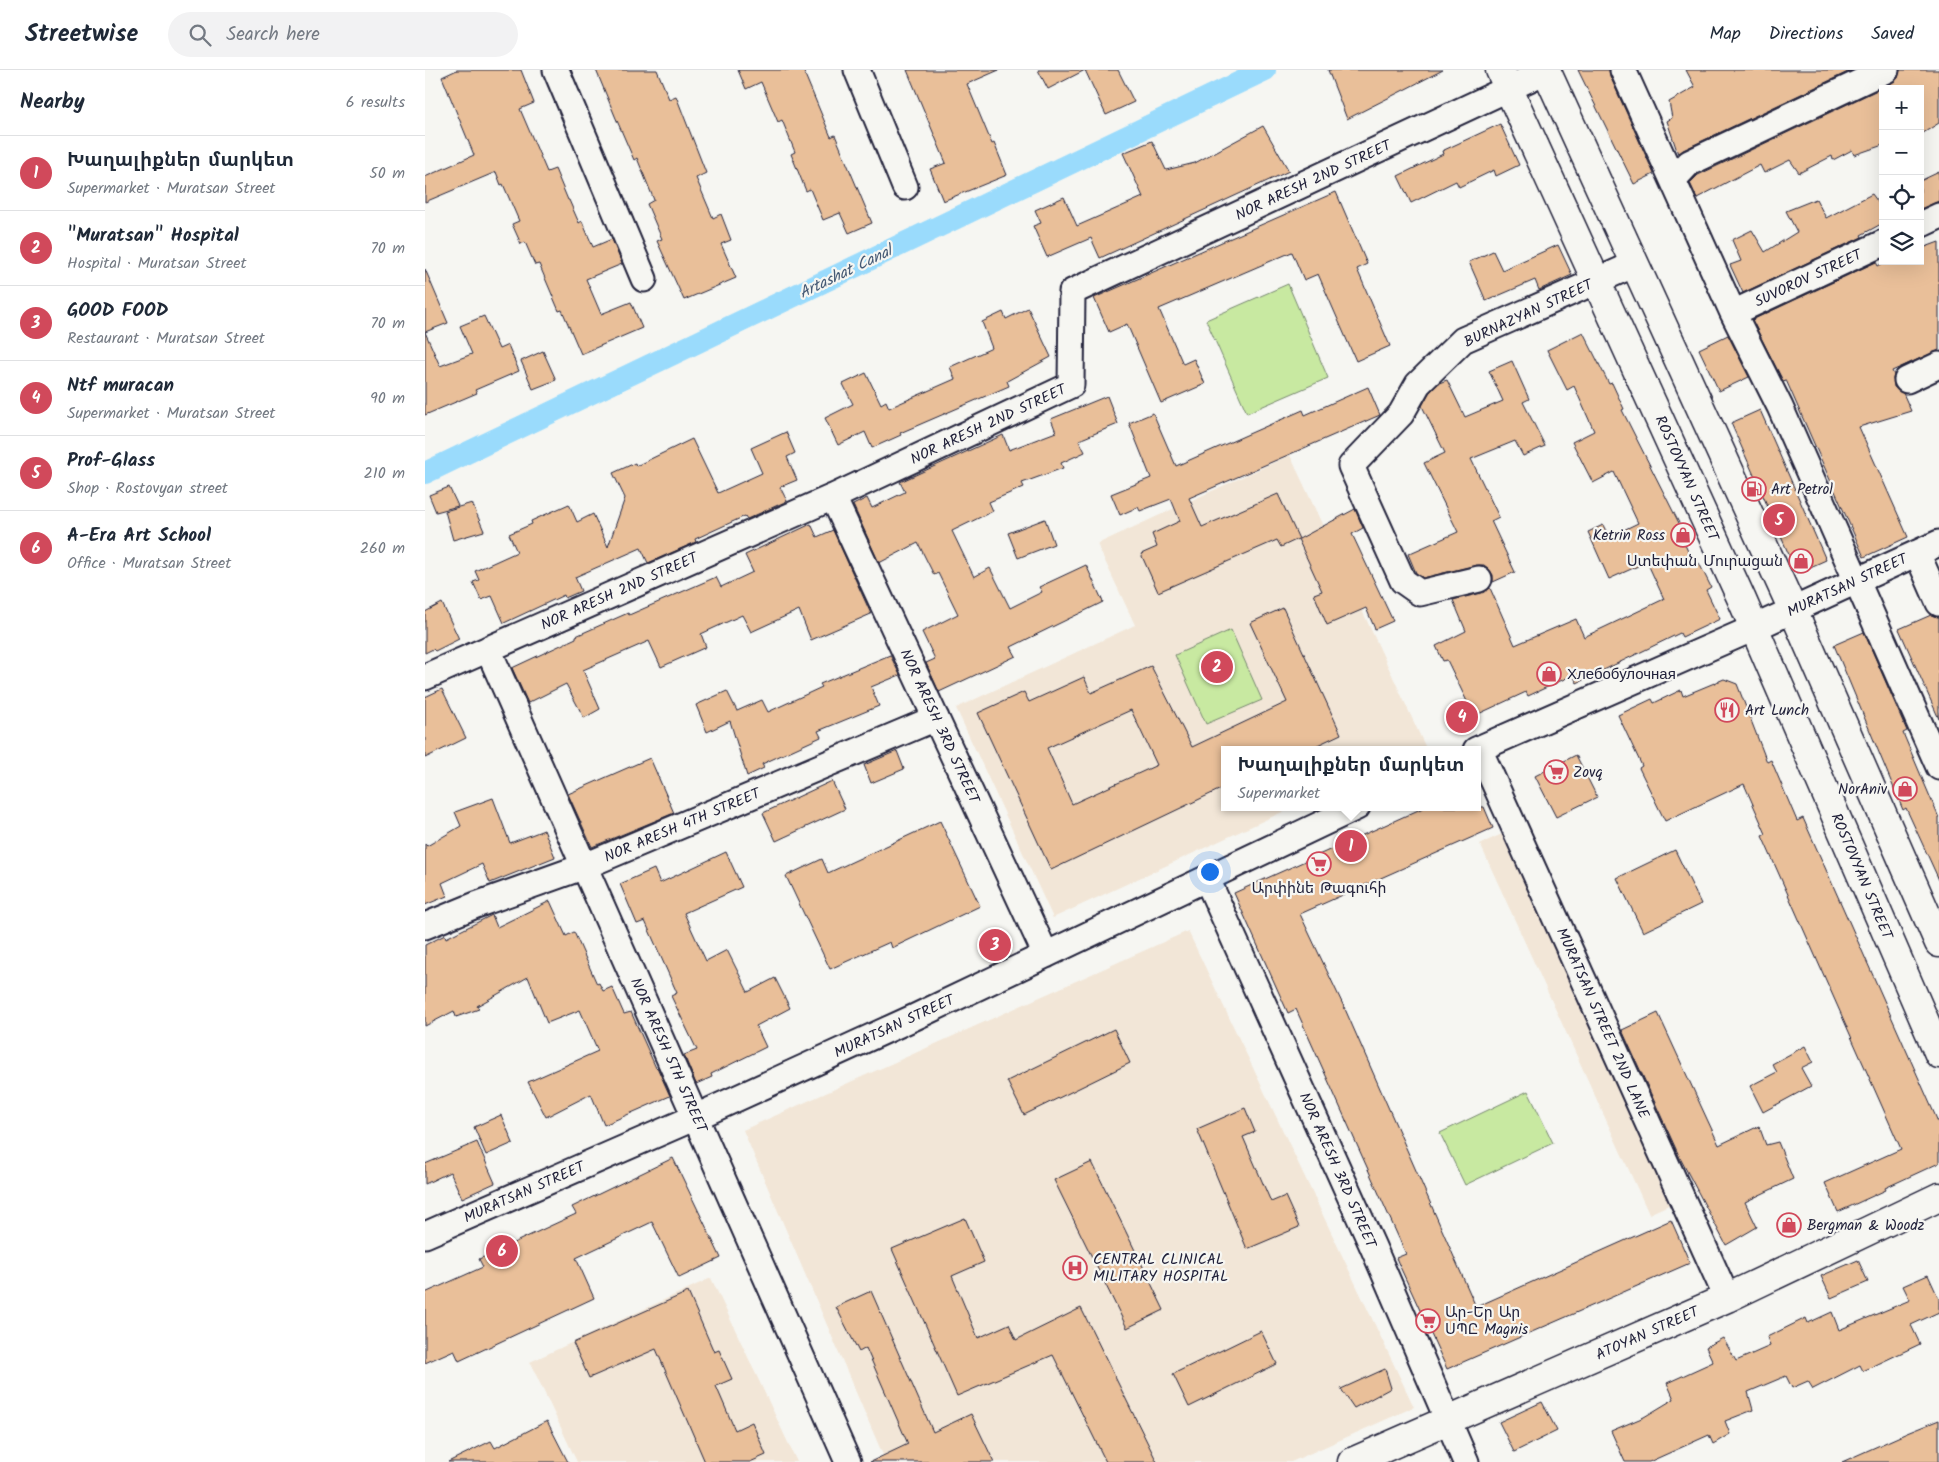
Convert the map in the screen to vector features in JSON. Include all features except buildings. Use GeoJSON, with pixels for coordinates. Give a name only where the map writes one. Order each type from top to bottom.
{"type":"FeatureCollection","features":[{"type":"Feature","properties":{"kind":"main road"},"geometry":{"type":"LineString","coordinates":[[1546,71],[1793,610],[1939,943]]}},
{"type":"Feature","properties":{"kind":"main road","name":"ROSTOVYAN STREET"},"geometry":{"type":"LineString","coordinates":[[1504,79],[1754,628],[1939,1054]]}},
{"type":"Feature","properties":{"kind":"main road","name":"ATOYAN STREET"},"geometry":{"type":"LineString","coordinates":[[1352,1462],[1727,1298],[1939,1197]]}},
{"type":"Feature","properties":{"kind":"street"},"geometry":{"type":"LineString","coordinates":[[556,70],[643,279]]}},
{"type":"Feature","properties":{"kind":"street"},"geometry":{"type":"LineString","coordinates":[[857,70],[905,187]]}},
{"type":"Feature","properties":{"kind":"street"},"geometry":{"type":"LineString","coordinates":[[1623,70],[1733,313],[1780,407],[1939,767]]}},
{"type":"Feature","properties":{"kind":"street"},"geometry":{"type":"LineString","coordinates":[[1673,180],[1689,163],[1886,70]]}},
{"type":"Feature","properties":{"kind":"street","name":"NOR ARESH 2ND STREET"},"geometry":{"type":"LineString","coordinates":[[425,677],[833,497],[1071,385],[1073,292],[1504,79],[1546,71]]}},
{"type":"Feature","properties":{"kind":"street"},"geometry":{"type":"LineString","coordinates":[[1924,223],[1939,216]]}},
{"type":"Feature","properties":{"kind":"street","name":"SUVOROV STREET"},"geometry":{"type":"LineString","coordinates":[[1733,313],[1879,245]]}},
{"type":"Feature","properties":{"kind":"street","name":"BURNAZYAN STREET"},"geometry":{"type":"LineString","coordinates":[[1479,579],[1420,593],[1403,581],[1351,466],[1401,414],[1418,384],[1463,340],[1635,264]]}},
{"type":"Feature","properties":{"kind":"street"},"geometry":{"type":"LineString","coordinates":[[1907,380],[1939,365]]}},
{"type":"Feature","properties":{"kind":"street","name":"NOR ARESH 3RD STREET"},"geometry":{"type":"LineString","coordinates":[[833,497],[1047,954]]}},
{"type":"Feature","properties":{"kind":"street"},"geometry":{"type":"LineString","coordinates":[[1928,548],[1939,603]]}},
{"type":"Feature","properties":{"kind":"street","name":"MURATSAN STREET"},"geometry":{"type":"LineString","coordinates":[[1754,628],[1928,548]]}},
{"type":"Feature","properties":{"kind":"street"},"geometry":{"type":"LineString","coordinates":[[1481,748],[1754,628]]}},
{"type":"Feature","properties":{"kind":"street","name":"NOR ARESH 5TH STREET"},"geometry":{"type":"LineString","coordinates":[[488,649],[848,1462]]}},
{"type":"Feature","properties":{"kind":"street","name":"NOR ARESH 4TH STREET"},"geometry":{"type":"LineString","coordinates":[[425,926],[476,905],[585,866],[936,718]]}},
{"type":"Feature","properties":{"kind":"street","name":"MURATSAN STREET 2ND LANE"},"geometry":{"type":"LineString","coordinates":[[1481,756],[1727,1298]]}},
{"type":"Feature","properties":{"kind":"street","name":"MURATSAN STREET"},"geometry":{"type":"LineString","coordinates":[[425,1234],[696,1117],[1349,811]]}},
{"type":"Feature","properties":{"kind":"street","name":"NOR ARESH 3RD STREET"},"geometry":{"type":"LineString","coordinates":[[1207,879],[1373,1247],[1447,1420],[1467,1462]]}},
{"type":"Feature","properties":{"kind":"shaded area"},"geometry":{"type":"Polygon","coordinates":[[[1290,455],[1425,746],[1221,746],[1221,811],[1284,811],[1053,918],[956,708],[1135,625],[1097,544],[1290,455]]]}},
{"type":"Feature","properties":{"kind":"shaded area"},"geometry":{"type":"Polygon","coordinates":[[[1502,834],[1671,1204],[1649,1214],[1480,844],[1502,834]]]}},
{"type":"Feature","properties":{"kind":"shaded area","name":"CENTRAL CLINICAL MILITARY HOSPITAL"},"geometry":{"type":"Polygon","coordinates":[[[1188,931],[1414,1407],[1291,1462],[886,1462],[743,1130],[1188,931]]]}},
{"type":"Feature","properties":{"kind":"shaded area"},"geometry":{"type":"Polygon","coordinates":[[[711,1278],[797,1462],[577,1462],[530,1362],[711,1278]]]}},
{"type":"Feature","properties":{"kind":"green space"},"geometry":{"type":"Polygon","coordinates":[[[1288,284],[1328,378],[1247,413],[1206,320],[1288,284]]]}},
{"type":"Feature","properties":{"kind":"green space"},"geometry":{"type":"Polygon","coordinates":[[[1231,630],[1262,700],[1206,724],[1175,655],[1231,630]]]}},
{"type":"Feature","properties":{"kind":"green space"},"geometry":{"type":"Polygon","coordinates":[[[1528,1091],[1553,1143],[1465,1185],[1440,1133],[1528,1091]]]}},
{"type":"Feature","properties":{"kind":"waterway","name":"Artashat Canal"},"geometry":{"type":"LineString","coordinates":[[425,473],[1265,70]]}},
{"type":"Feature","properties":{"kind":"place","name":"Art Petrol"},"geometry":{"type":"Point","coordinates":[1754,489]}},
{"type":"Feature","properties":{"kind":"place","name":"Prof-Glass"},"geometry":{"type":"Point","coordinates":[1779,520]}},
{"type":"Feature","properties":{"kind":"place","name":"Ketrin Ross"},"geometry":{"type":"Point","coordinates":[1683,535]}},
{"type":"Feature","properties":{"kind":"place","name":"Ստեփան Մուրացան"},"geometry":{"type":"Point","coordinates":[1801,561]}},
{"type":"Feature","properties":{"kind":"place","name":"\"Muratsan\" Hospital"},"geometry":{"type":"Point","coordinates":[1217,667]}},
{"type":"Feature","properties":{"kind":"place","name":"Хлебобулочная"},"geometry":{"type":"Point","coordinates":[1549,674]}},
{"type":"Feature","properties":{"kind":"place","name":"Art Lunch"},"geometry":{"type":"Point","coordinates":[1727,710]}},
{"type":"Feature","properties":{"kind":"place","name":"Ntf muracan"},"geometry":{"type":"Point","coordinates":[1462,717]}},
{"type":"Feature","properties":{"kind":"place","name":"Zovq"},"geometry":{"type":"Point","coordinates":[1556,772]}},
{"type":"Feature","properties":{"kind":"place","name":"NorAniv"},"geometry":{"type":"Point","coordinates":[1905,789]}},
{"type":"Feature","properties":{"kind":"place","name":"Խաղալիքներ մարկետ"},"geometry":{"type":"Point","coordinates":[1351,846]}},
{"type":"Feature","properties":{"kind":"place","name":"Արփինե Թագուհի"},"geometry":{"type":"Point","coordinates":[1319,864]}},
{"type":"Feature","properties":{"kind":"place","name":"GOOD FOOD"},"geometry":{"type":"Point","coordinates":[995,945]}},
{"type":"Feature","properties":{"kind":"place","name":"Bergman & Woodz"},"geometry":{"type":"Point","coordinates":[1789,1225]}},
{"type":"Feature","properties":{"kind":"place","name":"A-Era Art School"},"geometry":{"type":"Point","coordinates":[502,1251]}},
{"type":"Feature","properties":{"kind":"place","name":"CENTRAL CLINICAL MILITARY HOSPITAL"},"geometry":{"type":"Point","coordinates":[1075,1268]}},
{"type":"Feature","properties":{"kind":"place","name":"Ար-Եր Ար ՍՊԸ Magnis"},"geometry":{"type":"Point","coordinates":[1428,1321]}}]}
